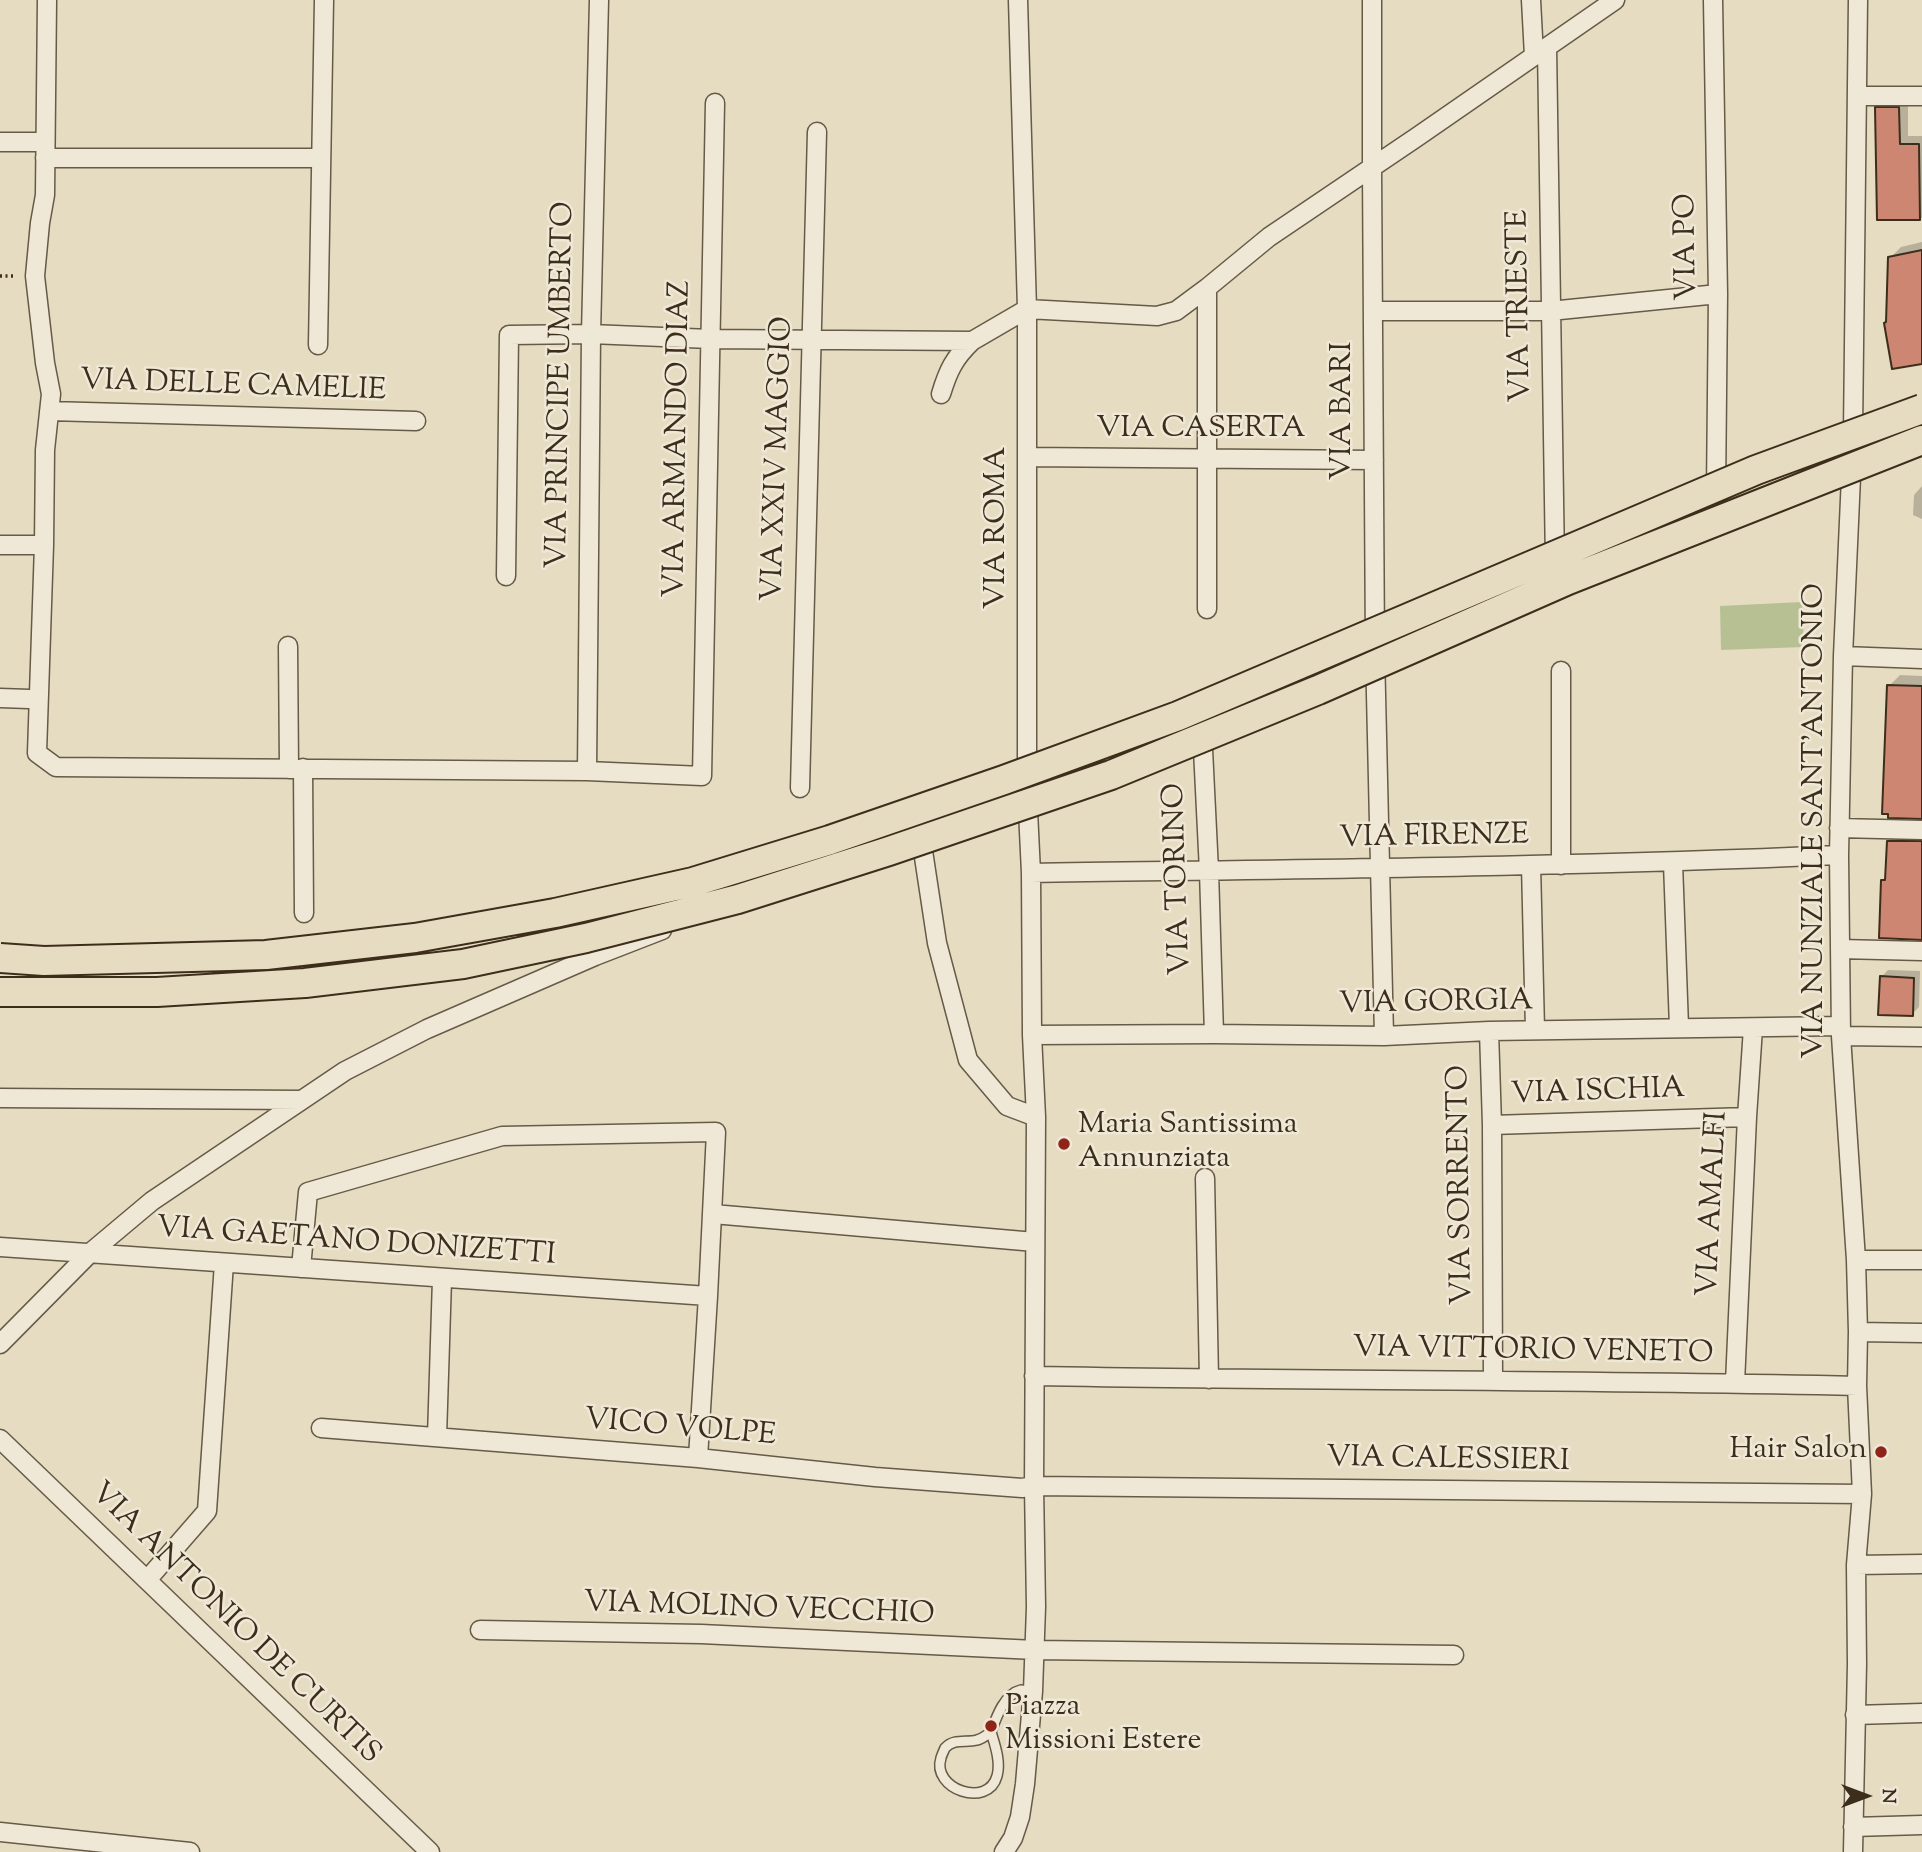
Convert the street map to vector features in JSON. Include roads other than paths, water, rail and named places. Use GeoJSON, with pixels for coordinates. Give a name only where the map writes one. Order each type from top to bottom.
{"type":"FeatureCollection","features":[{"type":"Feature","properties":{"kind":"highway"},"geometry":{"type":"LineString","coordinates":[[0,958],[44,961],[266,955],[415,938],[555,913],[693,882],[830,840],[1178,716],[1756,470],[1922,407]]}},
{"type":"Feature","properties":{"kind":"highway"},"geometry":{"type":"LineString","coordinates":[[0,992],[157,992],[224,988],[305,983],[463,964],[586,938],[738,899],[1111,775],[1318,690],[1568,580],[1922,440]]}},
{"type":"Feature","properties":{"kind":"street"},"geometry":{"type":"LineString","coordinates":[[47,0],[45,195],[35,276],[51,394],[45,450],[37,753],[56,767],[587,771]]}},
{"type":"Feature","properties":{"kind":"street"},"geometry":{"type":"LineString","coordinates":[[318,345],[324,0]]}},
{"type":"Feature","properties":{"kind":"street","name":"VIA PRINCIPE UMBERTO"},"geometry":{"type":"LineString","coordinates":[[587,771],[591,334],[599,0]]}},
{"type":"Feature","properties":{"kind":"street","name":"VIA ROMA"},"geometry":{"type":"LineString","coordinates":[[1004,1852],[1013,1838],[1020,1818],[1035,1650],[1036,1117],[1027,790],[1027,309],[1018,0]]}},
{"type":"Feature","properties":{"kind":"street","name":"VIA BARI"},"geometry":{"type":"LineString","coordinates":[[1372,0],[1375,652],[1384,1036]]}},
{"type":"Feature","properties":{"kind":"street","name":"VIA TRIESTE"},"geometry":{"type":"LineString","coordinates":[[1531,0],[1540,52],[1550,311],[1555,564]]}},
{"type":"Feature","properties":{"kind":"street"},"geometry":{"type":"LineString","coordinates":[[941,394],[947,374],[958,355],[972,341],[1027,309],[1157,316],[1176,311],[1269,237],[1615,0]]}},
{"type":"Feature","properties":{"kind":"street","name":"VIA PO"},"geometry":{"type":"LineString","coordinates":[[1713,0],[1718,294],[1716,492]]}},
{"type":"Feature","properties":{"kind":"street","name":"VIA NUNZIALE SANT'ANTONIO"},"geometry":{"type":"LineString","coordinates":[[1853,1852],[1856,1565],[1862,1494],[1857,1386],[1856,1260],[1841,1031],[1839,828],[1853,432],[1858,0]]}},
{"type":"Feature","properties":{"kind":"street"},"geometry":{"type":"LineString","coordinates":[[1857,96],[1922,96]]}},
{"type":"Feature","properties":{"kind":"street","name":"VIA ARMANDO DIAZ"},"geometry":{"type":"LineString","coordinates":[[587,771],[702,776],[715,103]]}},
{"type":"Feature","properties":{"kind":"street","name":"VIA XXIV MAGGIO"},"geometry":{"type":"LineString","coordinates":[[800,788],[817,132]]}},
{"type":"Feature","properties":{"kind":"street"},"geometry":{"type":"LineString","coordinates":[[0,142],[44,150],[321,158]]}},
{"type":"Feature","properties":{"kind":"street"},"geometry":{"type":"LineString","coordinates":[[1207,288],[1207,609]]}},
{"type":"Feature","properties":{"kind":"street"},"geometry":{"type":"LineString","coordinates":[[1373,311],[1550,311],[1718,294]]}},
{"type":"Feature","properties":{"kind":"street"},"geometry":{"type":"LineString","coordinates":[[506,576],[509,335],[972,341]]}},
{"type":"Feature","properties":{"kind":"street"},"geometry":{"type":"LineString","coordinates":[[0,1344],[90,1253],[152,1201],[345,1072],[427,1029],[595,956],[1202,722],[1375,652],[1555,564],[1853,432],[1922,407]]}},
{"type":"Feature","properties":{"kind":"street","name":"VIA DELLE CAMELIE"},"geometry":{"type":"LineString","coordinates":[[49,411],[416,421]]}},
{"type":"Feature","properties":{"kind":"street","name":"VIA CASERTA"},"geometry":{"type":"LineString","coordinates":[[1027,457],[1374,460]]}},
{"type":"Feature","properties":{"kind":"street"},"geometry":{"type":"LineString","coordinates":[[0,545],[44,545]]}},
{"type":"Feature","properties":{"kind":"street"},"geometry":{"type":"LineString","coordinates":[[288,646],[304,913]]}},
{"type":"Feature","properties":{"kind":"street"},"geometry":{"type":"LineString","coordinates":[[1843,656],[1922,659]]}},
{"type":"Feature","properties":{"kind":"street"},"geometry":{"type":"LineString","coordinates":[[1560,671],[1561,865]]}},
{"type":"Feature","properties":{"kind":"street"},"geometry":{"type":"LineString","coordinates":[[0,698],[29,699]]}},
{"type":"Feature","properties":{"kind":"street","name":"VIA TORINO"},"geometry":{"type":"LineString","coordinates":[[1202,722],[1214,1034]]}},
{"type":"Feature","properties":{"kind":"street"},"geometry":{"type":"LineString","coordinates":[[1839,828],[1922,830]]}},
{"type":"Feature","properties":{"kind":"street"},"geometry":{"type":"LineString","coordinates":[[920,831],[937,943],[968,1060],[1007,1106],[1036,1117]]}},
{"type":"Feature","properties":{"kind":"street","name":"VIA FIRENZE"},"geometry":{"type":"LineString","coordinates":[[1031,873],[1674,863],[1839,855]]}},
{"type":"Feature","properties":{"kind":"street"},"geometry":{"type":"LineString","coordinates":[[1674,863],[1679,1027]]}},
{"type":"Feature","properties":{"kind":"street"},"geometry":{"type":"LineString","coordinates":[[1531,865],[1535,1030]]}},
{"type":"Feature","properties":{"kind":"street"},"geometry":{"type":"LineString","coordinates":[[1840,948],[1922,951]]}},
{"type":"Feature","properties":{"kind":"street","name":"VIA GORGIA"},"geometry":{"type":"LineString","coordinates":[[1032,1035],[1384,1036],[1679,1027],[1841,1031],[1922,1037]]}},
{"type":"Feature","properties":{"kind":"street","name":"VIA AMALFI"},"geometry":{"type":"LineString","coordinates":[[1735,1383],[1753,1028]]}},
{"type":"Feature","properties":{"kind":"street","name":"VIA SORRENTO"},"geometry":{"type":"LineString","coordinates":[[1489,1031],[1493,1380]]}},
{"type":"Feature","properties":{"kind":"street"},"geometry":{"type":"LineString","coordinates":[[0,1098],[302,1100]]}},
{"type":"Feature","properties":{"kind":"street","name":"VIA ISCHIA"},"geometry":{"type":"LineString","coordinates":[[1492,1125],[1747,1117]]}},
{"type":"Feature","properties":{"kind":"street"},"geometry":{"type":"LineString","coordinates":[[301,1268],[308,1192],[502,1136],[716,1132],[698,1458]]}},
{"type":"Feature","properties":{"kind":"street"},"geometry":{"type":"LineString","coordinates":[[1205,1178],[1209,1379]]}},
{"type":"Feature","properties":{"kind":"street"},"geometry":{"type":"LineString","coordinates":[[713,1214],[1035,1242]]}},
{"type":"Feature","properties":{"kind":"street","name":"VIA GAETANO DONIZETTI"},"geometry":{"type":"LineString","coordinates":[[0,1247],[708,1296]]}},
{"type":"Feature","properties":{"kind":"street"},"geometry":{"type":"LineString","coordinates":[[1856,1260],[1922,1260]]}},
{"type":"Feature","properties":{"kind":"street"},"geometry":{"type":"LineString","coordinates":[[146,1580],[207,1511],[224,1263]]}},
{"type":"Feature","properties":{"kind":"street"},"geometry":{"type":"LineString","coordinates":[[437,1437],[442,1279]]}},
{"type":"Feature","properties":{"kind":"street"},"geometry":{"type":"LineString","coordinates":[[1858,1332],[1922,1333]]}},
{"type":"Feature","properties":{"kind":"street","name":"VIA VITTORIO VENETO"},"geometry":{"type":"LineString","coordinates":[[1034,1376],[1857,1386]]}},
{"type":"Feature","properties":{"kind":"street","name":"VICO VOLPE"},"geometry":{"type":"LineString","coordinates":[[321,1428],[698,1458],[875,1477],[1022,1488],[1034,1486]]}},
{"type":"Feature","properties":{"kind":"street","name":"VIA ANTONIO DE CURTIS"},"geometry":{"type":"LineString","coordinates":[[0,1439],[430,1852]]}},
{"type":"Feature","properties":{"kind":"street","name":"VIA CALESSIERI"},"geometry":{"type":"LineString","coordinates":[[1034,1486],[1862,1494]]}},
{"type":"Feature","properties":{"kind":"street"},"geometry":{"type":"LineString","coordinates":[[1856,1565],[1922,1564]]}},
{"type":"Feature","properties":{"kind":"street","name":"VIA MOLINO VECCHIO"},"geometry":{"type":"LineString","coordinates":[[480,1630],[701,1634],[1035,1650],[1454,1655]]}},
{"type":"Feature","properties":{"kind":"street"},"geometry":{"type":"LineString","coordinates":[[1855,1714],[1922,1713]]}},
{"type":"Feature","properties":{"kind":"street"},"geometry":{"type":"LineString","coordinates":[[1853,1828],[1922,1825]]}},
{"type":"Feature","properties":{"kind":"street"},"geometry":{"type":"LineString","coordinates":[[0,1832],[190,1852]]}},
{"type":"Feature","properties":{"kind":"lane"},"geometry":{"type":"LineString","coordinates":[[991,1732],[977,1740],[955,1742],[945,1748],[940,1761],[941,1773],[951,1786],[975,1794],[988,1789],[998,1774],[998,1760],[991,1732],[999,1711],[1012,1695],[1020,1690],[1033,1691]]}},
{"type":"Feature","properties":{"kind":"place","name":"Maria Santissima Annunziata"},"geometry":{"type":"Point","coordinates":[1064,1144]}},
{"type":"Feature","properties":{"kind":"place","name":"Hair Salon"},"geometry":{"type":"Point","coordinates":[1881,1452]}},
{"type":"Feature","properties":{"kind":"place","name":"Piazza Missioni Estere"},"geometry":{"type":"Point","coordinates":[991,1726]}}]}
